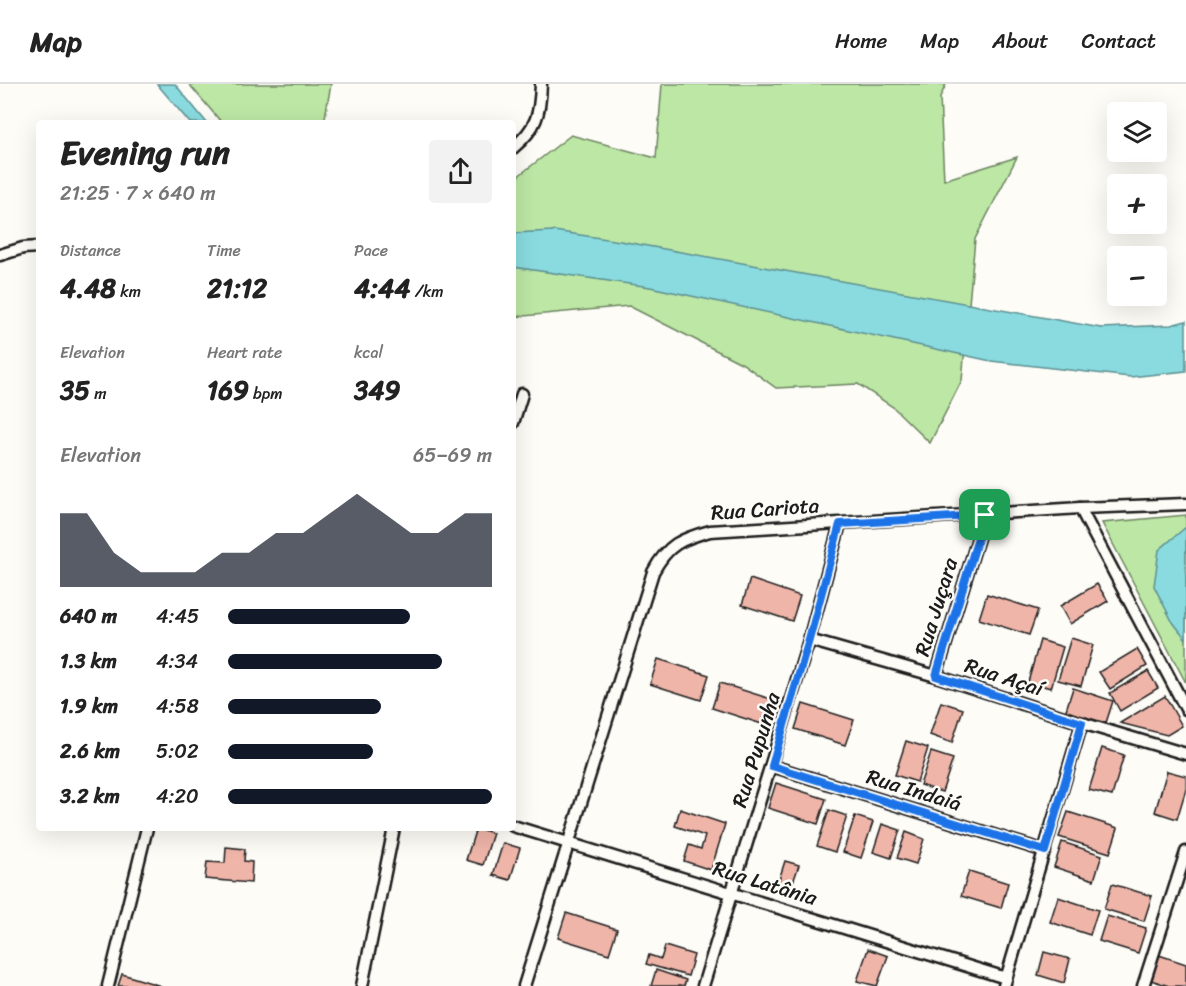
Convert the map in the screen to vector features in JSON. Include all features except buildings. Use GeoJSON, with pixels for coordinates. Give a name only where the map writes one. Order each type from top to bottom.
{"type":"FeatureCollection","features":[{"type":"Feature","properties":{"kind":"street"},"geometry":{"type":"LineString","coordinates":[[516,146],[535,123],[540,107],[541,84]]}},
{"type":"Feature","properties":{"kind":"street"},"geometry":{"type":"LineString","coordinates":[[0,255],[23,248],[36,247]]}},
{"type":"Feature","properties":{"kind":"street"},"geometry":{"type":"LineString","coordinates":[[516,413],[522,394]]}},
{"type":"Feature","properties":{"kind":"street","name":"Rua Cariota"},"geometry":{"type":"LineString","coordinates":[[524,986],[653,572],[665,552],[674,544],[710,531],[1080,508],[1186,504]]}},
{"type":"Feature","properties":{"kind":"street"},"geometry":{"type":"LineString","coordinates":[[1080,508],[1186,708]]}},
{"type":"Feature","properties":{"kind":"street","name":"Rua Juçara"},"geometry":{"type":"LineString","coordinates":[[936,676],[985,515]]}},
{"type":"Feature","properties":{"kind":"street","name":"Rua Pupunha"},"geometry":{"type":"LineString","coordinates":[[703,986],[772,766],[840,524]]}},
{"type":"Feature","properties":{"kind":"street","name":"Rua Açaí"},"geometry":{"type":"LineString","coordinates":[[809,640],[936,676],[1186,754]]}},
{"type":"Feature","properties":{"kind":"street"},"geometry":{"type":"LineString","coordinates":[[1005,982],[1082,723]]}},
{"type":"Feature","properties":{"kind":"street","name":"Rua Indaiá"},"geometry":{"type":"LineString","coordinates":[[772,766],[1045,851]]}},
{"type":"Feature","properties":{"kind":"street","name":"Rua Latânia"},"geometry":{"type":"LineString","coordinates":[[516,827],[855,930],[1005,982]]}},
{"type":"Feature","properties":{"kind":"street"},"geometry":{"type":"LineString","coordinates":[[108,986],[146,831]]}},
{"type":"Feature","properties":{"kind":"street"},"geometry":{"type":"LineString","coordinates":[[362,986],[393,831]]}},
{"type":"Feature","properties":{"kind":"street"},"geometry":{"type":"LineString","coordinates":[[1143,986],[1186,852]]}},
{"type":"Feature","properties":{"kind":"green space"},"geometry":{"type":"Polygon","coordinates":[[[189,84],[331,84],[325,120],[219,120],[189,84]]]}},
{"type":"Feature","properties":{"kind":"green space"},"geometry":{"type":"Polygon","coordinates":[[[662,84],[946,84],[940,98],[944,180],[1017,157],[975,239],[962,380],[930,443],[893,407],[858,384],[776,388],[743,364],[629,306],[516,317],[516,178],[571,135],[656,158],[662,84]]]}},
{"type":"Feature","properties":{"kind":"green space"},"geometry":{"type":"Polygon","coordinates":[[[1186,515],[1186,683],[1102,523],[1186,515]]]}},
{"type":"Feature","properties":{"kind":"water"},"geometry":{"type":"Polygon","coordinates":[[[157,84],[175,84],[205,120],[187,120],[157,84]]]}},
{"type":"Feature","properties":{"kind":"water"},"geometry":{"type":"Polygon","coordinates":[[[554,231],[620,241],[1101,328],[1171,325],[1186,321],[1186,371],[1130,377],[991,361],[650,287],[516,267],[516,233],[554,231]]]}},
{"type":"Feature","properties":{"kind":"water"},"geometry":{"type":"Polygon","coordinates":[[[1186,527],[1186,639],[1172,621],[1154,586],[1159,550],[1186,527]]]}},
{"type":"Feature","properties":{"kind":"route"},"geometry":{"type":"LineString","coordinates":[[985,515],[936,676],[1082,723],[1045,851],[772,766],[840,524],[985,515]]}}]}
